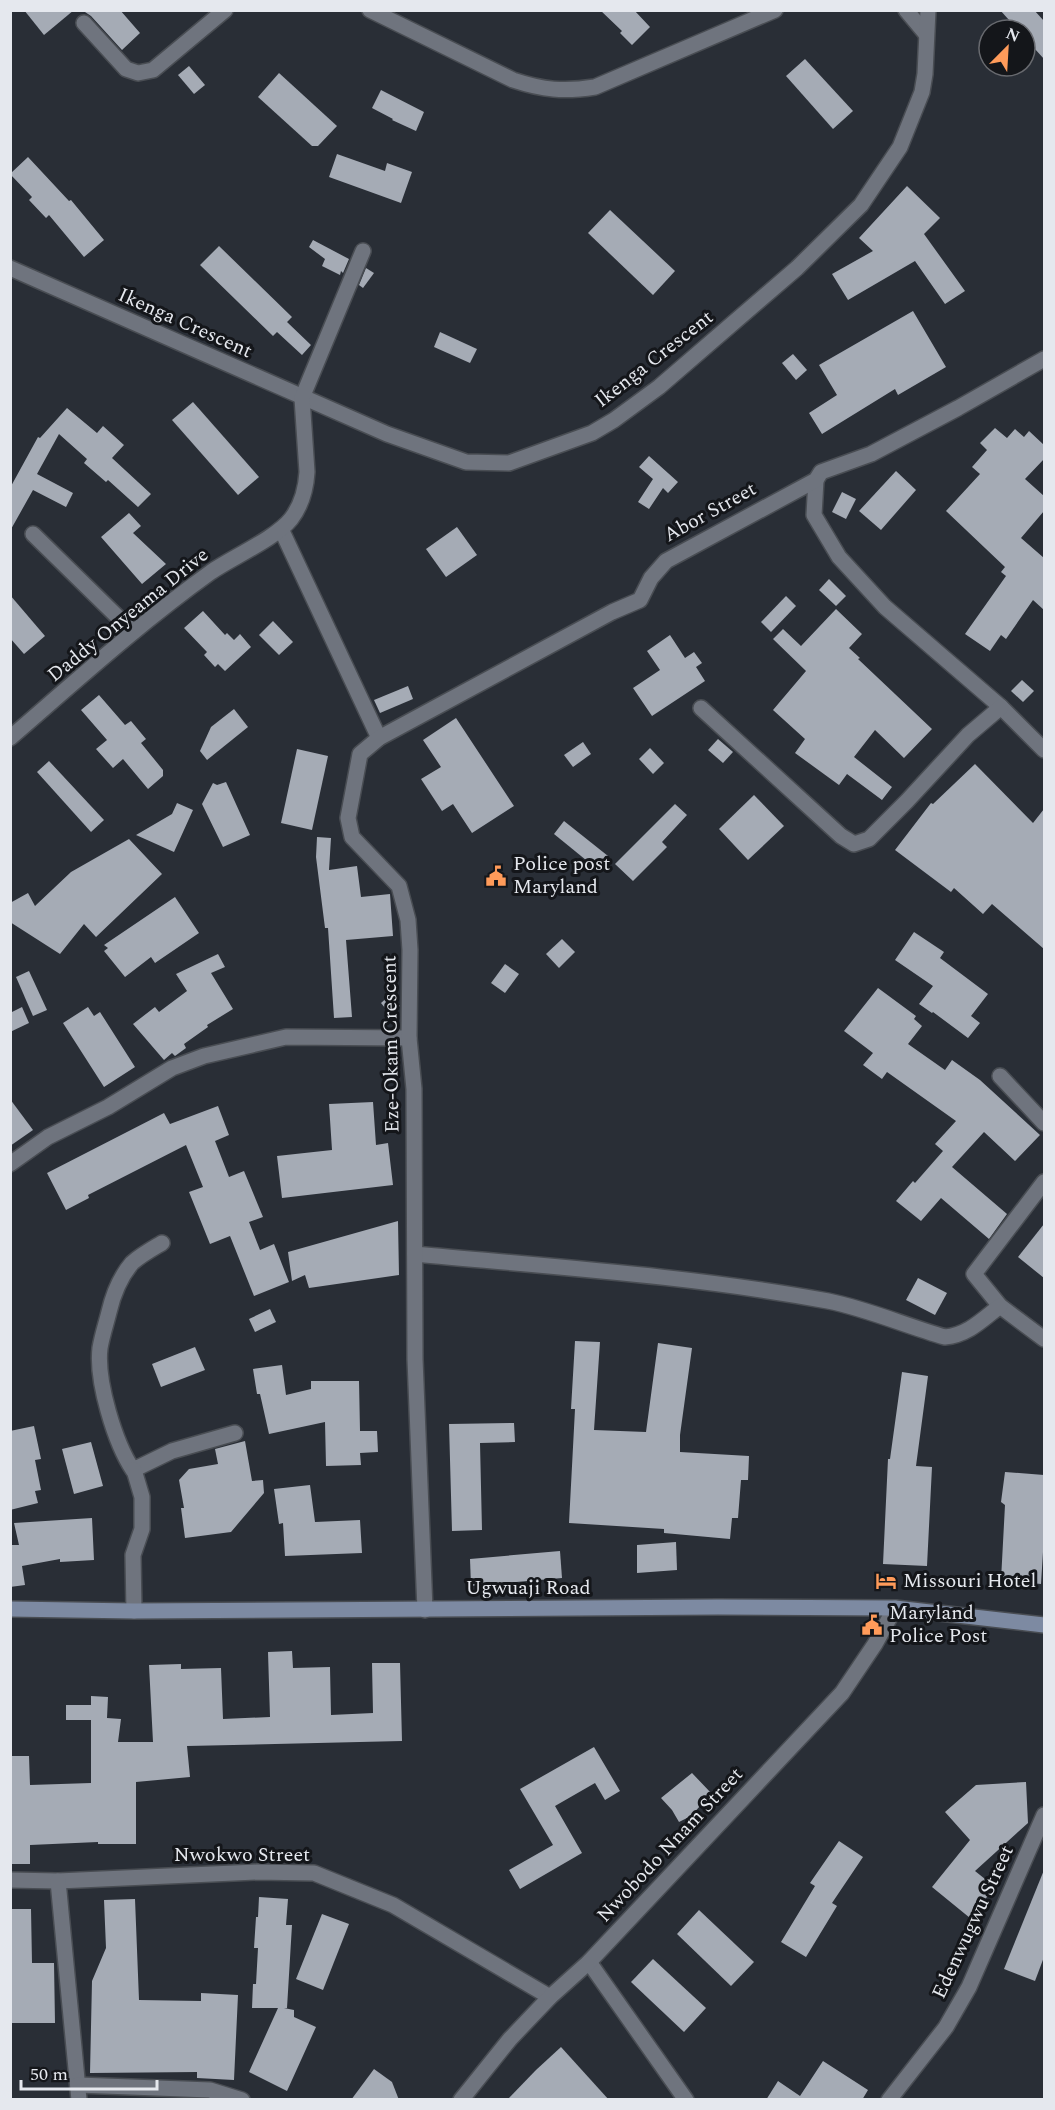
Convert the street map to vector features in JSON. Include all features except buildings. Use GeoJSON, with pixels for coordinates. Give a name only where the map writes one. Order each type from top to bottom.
{"type":"FeatureCollection","features":[{"type":"Feature","properties":{"kind":"main road","name":"Ugwuaji Road"},"geometry":{"type":"LineString","coordinates":[[10,1609],[134,1611],[895,1608],[1044,1625]]}},
{"type":"Feature","properties":{"kind":"street"},"geometry":{"type":"LineString","coordinates":[[84,23],[126,69],[138,73],[153,70],[225,10]]}},
{"type":"Feature","properties":{"kind":"street"},"geometry":{"type":"LineString","coordinates":[[370,10],[513,80],[536,88],[568,91],[595,87],[767,12]]}},
{"type":"Feature","properties":{"kind":"street"},"geometry":{"type":"LineString","coordinates":[[906,10],[926,34]]}},
{"type":"Feature","properties":{"kind":"street","name":"Ikenga Crescent"},"geometry":{"type":"LineString","coordinates":[[10,268],[387,434],[466,462],[506,463],[592,433],[614,420],[664,383],[797,268],[861,205],[900,147],[913,117],[926,74],[928,10]]}},
{"type":"Feature","properties":{"kind":"street"},"geometry":{"type":"LineString","coordinates":[[302,398],[363,251]]}},
{"type":"Feature","properties":{"kind":"street","name":"Abor Street"},"geometry":{"type":"LineString","coordinates":[[379,738],[612,612],[638,602],[655,573],[666,561],[816,480],[821,472],[871,454],[958,408],[1044,358]]}},
{"type":"Feature","properties":{"kind":"street","name":"Daddy Onyeama Drive"},"geometry":{"type":"LineString","coordinates":[[10,738],[133,632],[213,571],[281,529],[291,519],[299,506],[308,472],[302,398]]}},
{"type":"Feature","properties":{"kind":"street"},"geometry":{"type":"LineString","coordinates":[[816,480],[814,515],[839,557],[885,607],[1001,707],[1044,750]]}},
{"type":"Feature","properties":{"kind":"street"},"geometry":{"type":"LineString","coordinates":[[281,529],[379,738]]}},
{"type":"Feature","properties":{"kind":"street"},"geometry":{"type":"LineString","coordinates":[[33,534],[133,632]]}},
{"type":"Feature","properties":{"kind":"street"},"geometry":{"type":"LineString","coordinates":[[701,708],[841,836],[854,844],[869,839],[968,735],[1001,707]]}},
{"type":"Feature","properties":{"kind":"street","name":"Eze-Okam Crescent"},"geometry":{"type":"LineString","coordinates":[[379,738],[360,754],[348,818],[352,837],[399,886],[408,920],[409,1038],[414,1089],[415,1359],[425,1610]]}},
{"type":"Feature","properties":{"kind":"street"},"geometry":{"type":"LineString","coordinates":[[10,1164],[48,1137],[108,1107],[172,1068],[204,1056],[286,1037],[409,1038]]}},
{"type":"Feature","properties":{"kind":"street"},"geometry":{"type":"LineString","coordinates":[[1000,1076],[1044,1123]]}},
{"type":"Feature","properties":{"kind":"street"},"geometry":{"type":"LineString","coordinates":[[1044,1182],[974,1274],[1000,1306],[1044,1339]]}},
{"type":"Feature","properties":{"kind":"street"},"geometry":{"type":"LineString","coordinates":[[134,1611],[133,1555],[142,1529],[142,1497],[134,1470],[125,1458],[109,1410],[101,1374],[100,1350],[111,1303],[126,1272],[138,1258],[162,1243]]}},
{"type":"Feature","properties":{"kind":"street"},"geometry":{"type":"LineString","coordinates":[[416,1254],[676,1278],[830,1302],[887,1317],[945,1337],[955,1336],[970,1329],[1000,1306]]}},
{"type":"Feature","properties":{"kind":"street"},"geometry":{"type":"LineString","coordinates":[[134,1470],[172,1451],[235,1433]]}},
{"type":"Feature","properties":{"kind":"street","name":"Nwobodo Nnam Street"},"geometry":{"type":"LineString","coordinates":[[461,2100],[510,2039],[550,1997],[589,1962],[842,1693],[875,1644],[895,1608]]}},
{"type":"Feature","properties":{"kind":"street","name":"Edenwugwu Street"},"geometry":{"type":"LineString","coordinates":[[889,2100],[946,2026],[969,1987],[1044,1815]]}},
{"type":"Feature","properties":{"kind":"street","name":"Nwokwo Street"},"geometry":{"type":"LineString","coordinates":[[10,1880],[58,1881],[257,1872],[314,1873],[393,1905],[550,1997]]}},
{"type":"Feature","properties":{"kind":"street"},"geometry":{"type":"LineString","coordinates":[[58,1881],[79,2092],[210,2090],[242,2100]]}},
{"type":"Feature","properties":{"kind":"street"},"geometry":{"type":"LineString","coordinates":[[589,1962],[686,2100]]}},
{"type":"Feature","properties":{"kind":"place","name":"Police post Maryland"},"geometry":{"type":"Point","coordinates":[496,876]}},
{"type":"Feature","properties":{"kind":"place","name":"Missouri Hotel"},"geometry":{"type":"Point","coordinates":[886,1581]}},
{"type":"Feature","properties":{"kind":"place","name":"Maryland Police Post"},"geometry":{"type":"Point","coordinates":[872,1625]}}]}
